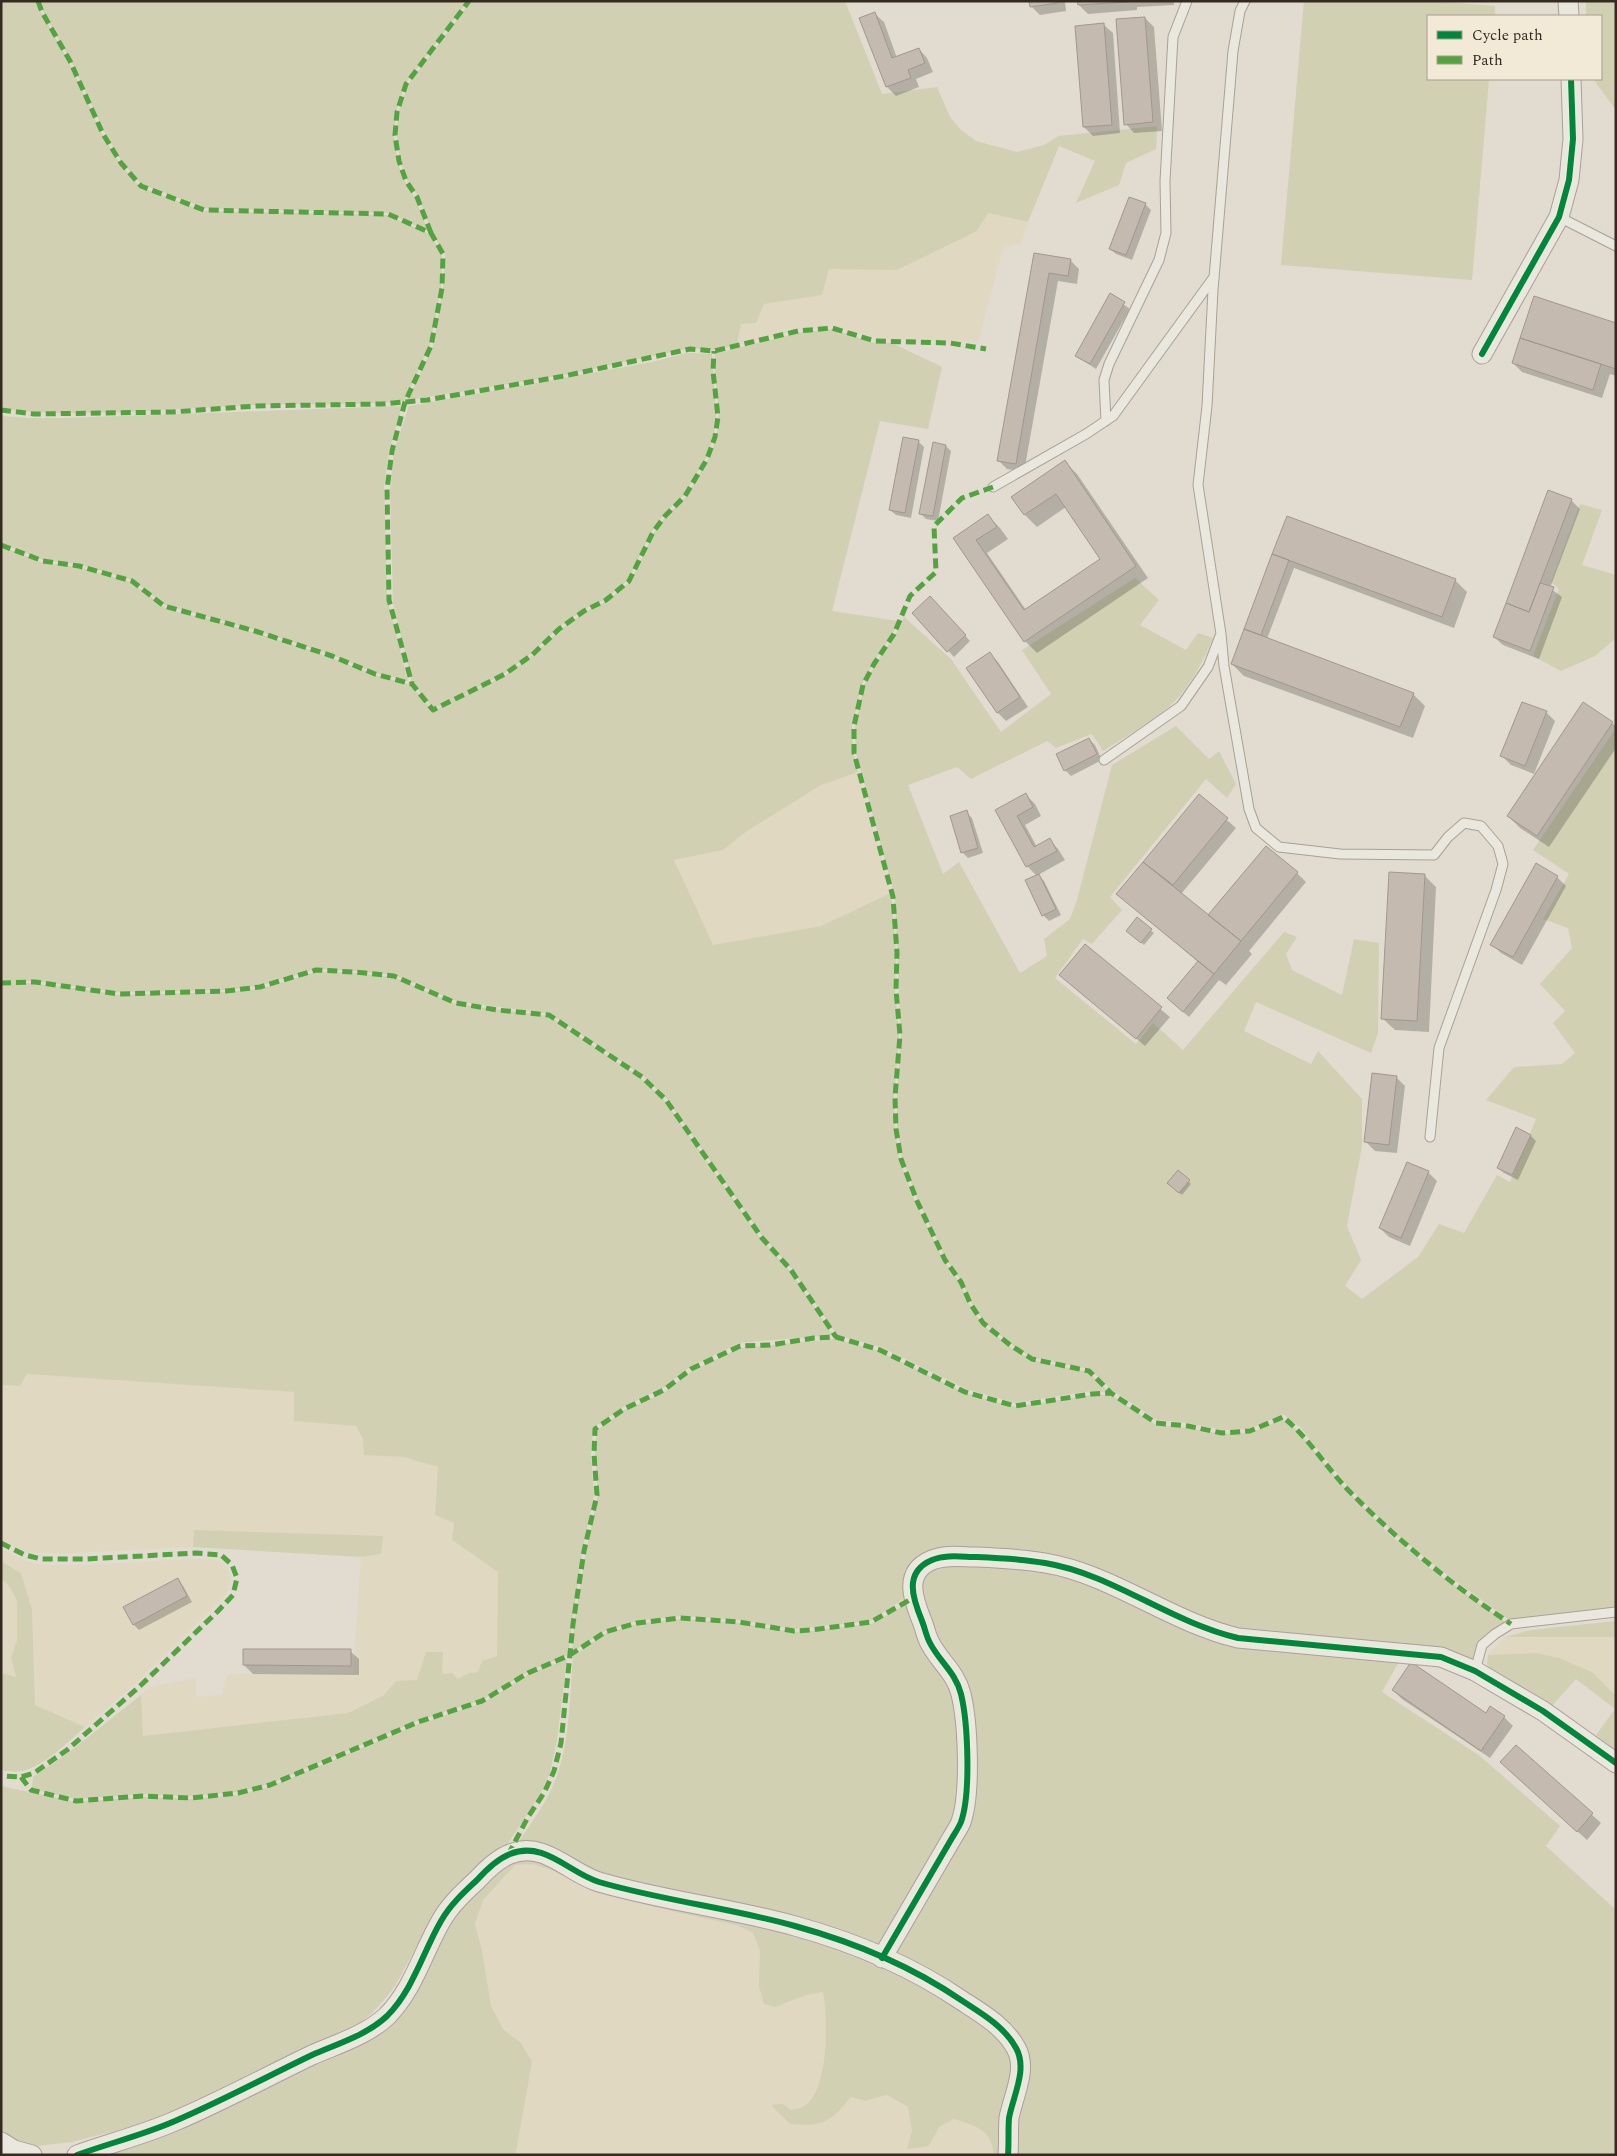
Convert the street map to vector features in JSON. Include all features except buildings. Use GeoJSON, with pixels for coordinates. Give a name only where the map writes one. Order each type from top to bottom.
{"type":"FeatureCollection","features":[{"type":"Feature","properties":{"kind":"street"},"geometry":{"type":"LineString","coordinates":[[1568,1],[1569,15]]}},
{"type":"Feature","properties":{"kind":"street"},"geometry":{"type":"LineString","coordinates":[[1482,354],[1559,217],[1569,180],[1573,139],[1571,80]]}},
{"type":"Feature","properties":{"kind":"street"},"geometry":{"type":"LineString","coordinates":[[882,1958],[961,1822],[964,1808],[966,1756],[961,1693],[952,1673],[929,1642],[913,1598],[912,1585],[916,1574],[924,1564],[934,1559],[949,1556],[1044,1562],[1090,1575],[1160,1610],[1216,1633],[1238,1638],[1442,1657],[1475,1670],[1543,1711],[1616,1763]]}},
{"type":"Feature","properties":{"kind":"street"},"geometry":{"type":"LineString","coordinates":[[77,2155],[173,2122],[373,2027],[400,2000],[442,1919],[452,1905],[493,1864],[508,1854],[519,1851],[544,1852],[596,1882],[795,1926],[882,1958],[921,1975],[947,1991],[987,2018],[1003,2032],[1014,2044],[1020,2057],[1021,2066],[1009,2120],[1008,2155]]}},
{"type":"Feature","properties":{"kind":"street"},"geometry":{"type":"LineString","coordinates":[[1,2142],[14,2150],[32,2155]]}},
{"type":"Feature","properties":{"kind":"lane"},"geometry":{"type":"LineString","coordinates":[[1106,421],[1104,380],[1109,364],[1159,260],[1166,233],[1164,181],[1173,37],[1187,1]]}},
{"type":"Feature","properties":{"kind":"lane"},"geometry":{"type":"LineString","coordinates":[[1245,1],[1240,11],[1233,51],[1214,277],[1207,406],[1198,485],[1221,634],[1224,666],[1249,808],[1256,828],[1279,847],[1340,854],[1434,855],[1448,837],[1464,823],[1481,826],[1498,846],[1503,864],[1496,890],[1439,1048],[1430,1137]]}},
{"type":"Feature","properties":{"kind":"lane"},"geometry":{"type":"LineString","coordinates":[[1559,217],[1616,246]]}},
{"type":"Feature","properties":{"kind":"lane"},"geometry":{"type":"LineString","coordinates":[[993,486],[1086,434],[1113,416],[1214,277]]}},
{"type":"Feature","properties":{"kind":"lane"},"geometry":{"type":"LineString","coordinates":[[1104,760],[1181,706],[1208,667],[1221,634]]}},
{"type":"Feature","properties":{"kind":"lane"},"geometry":{"type":"LineString","coordinates":[[1475,1670],[1482,1645],[1511,1624],[1616,1612]]}},
{"type":"Feature","properties":{"kind":"shaded area"},"geometry":{"type":"Polygon","coordinates":[[[988,213],[1028,222],[1021,243],[1003,248],[978,342],[876,339],[832,326],[797,330],[737,345],[741,324],[756,323],[764,304],[822,295],[829,269],[897,270],[988,213]]]}},
{"type":"Feature","properties":{"kind":"shaded area"},"geometry":{"type":"Polygon","coordinates":[[[858,772],[891,893],[821,926],[712,945],[674,860],[723,850],[747,831],[821,785],[858,772]]]}},
{"type":"Feature","properties":{"kind":"shaded area"},"geometry":{"type":"Polygon","coordinates":[[[27,1374],[295,1392],[295,1421],[356,1425],[364,1439],[364,1455],[404,1457],[438,1467],[435,1515],[454,1522],[452,1540],[498,1572],[497,1656],[478,1672],[469,1673],[457,1680],[396,1681],[384,1695],[348,1713],[143,1736],[141,1695],[151,1687],[196,1678],[196,1697],[222,1695],[227,1674],[353,1673],[361,1557],[381,1554],[382,1537],[194,1530],[193,1547],[70,1553],[22,1551],[1,1539],[1,1385],[20,1386],[27,1374]]]}},
{"type":"Feature","properties":{"kind":"shaded area"},"geometry":{"type":"Polygon","coordinates":[[[3,1550],[40,1565],[86,1565],[196,1559],[219,1560],[227,1568],[231,1578],[227,1592],[214,1607],[137,1682],[85,1727],[35,1705],[32,1610],[21,1573],[2,1562],[3,1550]]]}},
{"type":"Feature","properties":{"kind":"shaded area"},"geometry":{"type":"Polygon","coordinates":[[[1,1578],[10,1587],[17,1601],[17,1640],[11,1658],[16,1677],[1,1673],[1,1578]]]}},
{"type":"Feature","properties":{"kind":"shaded area"},"geometry":{"type":"Polygon","coordinates":[[[1505,1637],[1616,1637],[1616,1696],[1592,1672],[1536,1653],[1488,1655],[1505,1637]]]}},
{"type":"Feature","properties":{"kind":"shaded area"},"geometry":{"type":"Polygon","coordinates":[[[533,1864],[554,1871],[597,1893],[736,1925],[753,1933],[760,1951],[760,1966],[777,2007],[806,1995],[823,1992],[827,2027],[823,2070],[816,2089],[806,2105],[791,2110],[790,2124],[842,2108],[851,2097],[865,2101],[887,2095],[908,2107],[912,2131],[907,2148],[929,2146],[939,2127],[954,2119],[978,2127],[992,2142],[994,2155],[517,2155],[523,2103],[532,2062],[521,2043],[503,2029],[491,2006],[475,1924],[483,1900],[514,1865],[533,1864]]]}},
{"type":"Feature","properties":{"kind":"green space"},"geometry":{"type":"Polygon","coordinates":[[[1,1],[37,1],[41,12],[69,62],[102,134],[120,164],[140,187],[204,211],[387,215],[430,234],[442,255],[441,288],[430,345],[404,401],[256,405],[97,413],[33,412],[1,409],[1,1]]]}},
{"type":"Feature","properties":{"kind":"green space"},"geometry":{"type":"Polygon","coordinates":[[[40,1],[468,1],[405,84],[396,112],[394,136],[397,161],[428,231],[388,213],[205,208],[141,184],[122,162],[105,133],[71,61],[43,11],[40,1]]]}},
{"type":"Feature","properties":{"kind":"green space"},"geometry":{"type":"Polygon","coordinates":[[[471,1],[845,1],[882,94],[937,87],[950,117],[961,130],[976,141],[1017,152],[1044,145],[1059,136],[1157,126],[1156,149],[1126,163],[1119,185],[1076,203],[1095,161],[1059,146],[1028,222],[988,213],[977,231],[897,270],[829,269],[822,295],[764,304],[756,323],[741,324],[737,345],[714,350],[690,348],[564,375],[408,400],[433,346],[443,288],[445,254],[432,233],[418,196],[407,180],[400,161],[397,136],[398,113],[408,85],[471,1]]]}},
{"type":"Feature","properties":{"kind":"green space"},"geometry":{"type":"Polygon","coordinates":[[[1304,1],[1434,1],[1495,6],[1495,15],[1427,15],[1427,80],[1489,80],[1472,280],[1281,265],[1304,1]]]}},
{"type":"Feature","properties":{"kind":"green space"},"geometry":{"type":"Polygon","coordinates":[[[1586,1],[1616,1],[1616,110],[1595,80],[1602,80],[1602,15],[1586,15],[1586,1]]]}},
{"type":"Feature","properties":{"kind":"green space"},"geometry":{"type":"Polygon","coordinates":[[[832,329],[874,343],[892,343],[942,367],[928,429],[880,421],[832,611],[898,621],[893,633],[873,663],[862,684],[852,726],[853,753],[858,772],[821,785],[747,831],[723,850],[674,860],[713,945],[821,926],[891,893],[896,953],[895,990],[899,1035],[894,1097],[895,1129],[899,1159],[915,1202],[944,1261],[960,1283],[969,1304],[982,1324],[1014,1350],[1032,1360],[1088,1372],[1109,1392],[1091,1391],[1015,1403],[966,1389],[881,1347],[837,1335],[792,1269],[763,1237],[667,1099],[643,1076],[550,1014],[456,1001],[394,975],[354,971],[316,969],[259,986],[226,990],[119,992],[35,981],[10,981],[119,995],[226,992],[260,989],[316,972],[354,973],[394,977],[456,1004],[549,1016],[641,1078],[665,1101],[761,1239],[790,1271],[833,1335],[739,1343],[690,1367],[663,1388],[623,1407],[593,1428],[591,1454],[594,1495],[582,1551],[568,1655],[528,1672],[482,1700],[417,1721],[270,1784],[237,1792],[191,1796],[143,1794],[76,1799],[32,1789],[33,1777],[68,1753],[141,1695],[143,1736],[348,1713],[384,1695],[396,1681],[417,1680],[426,1652],[443,1652],[442,1674],[452,1673],[457,1679],[469,1673],[478,1672],[482,1661],[497,1656],[498,1572],[452,1540],[454,1523],[435,1515],[438,1467],[404,1457],[364,1455],[363,1439],[356,1426],[294,1421],[294,1392],[27,1374],[20,1386],[1,1385],[1,546],[43,563],[78,567],[131,582],[164,607],[183,614],[207,618],[311,650],[375,675],[411,685],[433,711],[446,704],[433,708],[412,683],[393,602],[390,491],[394,451],[409,406],[652,362],[687,353],[712,354],[716,417],[714,437],[706,458],[684,495],[664,514],[652,531],[628,580],[606,599],[583,610],[558,628],[531,654],[505,673],[465,695],[506,675],[533,655],[560,630],[585,612],[607,601],[630,582],[654,533],[666,516],[686,497],[708,460],[717,437],[719,417],[715,354],[798,333],[832,329]]]}},
{"type":"Feature","properties":{"kind":"green space"},"geometry":{"type":"Polygon","coordinates":[[[402,406],[389,451],[384,487],[387,598],[408,681],[375,673],[332,655],[255,630],[165,605],[132,580],[79,564],[43,560],[1,543],[1,416],[64,418],[402,406]]]}},
{"type":"Feature","properties":{"kind":"green space"},"geometry":{"type":"Polygon","coordinates":[[[1580,504],[1602,510],[1582,565],[1616,575],[1616,638],[1595,656],[1561,671],[1533,656],[1559,589],[1551,582],[1580,504]]]}},
{"type":"Feature","properties":{"kind":"green space"},"geometry":{"type":"Polygon","coordinates":[[[1135,578],[1159,600],[1140,625],[1186,650],[1198,633],[1213,638],[1193,678],[1172,704],[1103,751],[1092,734],[1056,748],[1047,741],[971,779],[957,767],[908,785],[943,874],[959,862],[1020,973],[1047,956],[1044,939],[1070,919],[1077,900],[1112,765],[1176,726],[1209,759],[1219,751],[1236,784],[1227,798],[1206,779],[1110,897],[1122,910],[1092,944],[1083,939],[1055,978],[1136,1044],[1153,1023],[1183,1050],[1284,932],[1297,937],[1286,954],[1292,970],[1342,995],[1354,939],[1379,943],[1378,1033],[1371,1053],[1256,1002],[1244,1031],[1311,1064],[1318,1051],[1362,1099],[1362,1146],[1347,1226],[1361,1260],[1345,1286],[1362,1299],[1418,1257],[1439,1224],[1464,1233],[1497,1175],[1510,1182],[1536,1119],[1486,1100],[1514,1067],[1562,1064],[1575,1053],[1553,1023],[1565,1011],[1540,984],[1572,948],[1568,928],[1543,919],[1569,874],[1533,850],[1616,728],[1616,1608],[1509,1620],[1430,1562],[1392,1531],[1346,1484],[1300,1427],[1283,1414],[1250,1429],[1222,1430],[1188,1423],[1157,1420],[1112,1390],[1090,1369],[1033,1358],[1016,1348],[984,1322],[971,1302],[962,1282],[946,1259],[918,1201],[902,1158],[897,1129],[901,1035],[895,897],[856,753],[855,727],[864,685],[896,634],[904,617],[951,659],[1001,732],[1051,694],[1022,650],[1135,578]]]}},
{"type":"Feature","properties":{"kind":"green space"},"geometry":{"type":"Polygon","coordinates":[[[836,1339],[879,1351],[965,1393],[1015,1407],[1092,1395],[1111,1395],[1156,1425],[1222,1434],[1251,1433],[1282,1419],[1297,1430],[1343,1486],[1389,1534],[1427,1566],[1507,1623],[1479,1643],[1471,1666],[1213,1627],[1117,1579],[932,1555],[908,1596],[870,1621],[794,1629],[740,1620],[680,1616],[637,1621],[605,1631],[572,1652],[574,1624],[598,1495],[595,1454],[597,1430],[625,1410],[665,1392],[692,1371],[740,1348],[836,1339]]]}},
{"type":"Feature","properties":{"kind":"green space"},"geometry":{"type":"Polygon","coordinates":[[[194,1530],[383,1536],[381,1554],[361,1557],[193,1547],[194,1530]]]}},
{"type":"Feature","properties":{"kind":"green space"},"geometry":{"type":"Polygon","coordinates":[[[1,1549],[2,1562],[21,1573],[32,1610],[35,1705],[85,1727],[38,1765],[19,1771],[1,1770],[1,1673],[16,1677],[11,1658],[17,1640],[17,1601],[10,1587],[1,1578],[1,1549]]]}},
{"type":"Feature","properties":{"kind":"green space"},"geometry":{"type":"Polygon","coordinates":[[[935,1562],[1044,1565],[1216,1635],[1402,1656],[1382,1692],[1480,1756],[1560,1826],[1546,1846],[1616,1910],[1616,2155],[1014,2155],[1025,2065],[933,1972],[891,1950],[954,1840],[967,1724],[915,1586],[935,1562]]]}},
{"type":"Feature","properties":{"kind":"green space"},"geometry":{"type":"Polygon","coordinates":[[[909,1603],[956,1693],[960,1787],[952,1823],[880,1951],[603,1878],[516,1846],[545,1802],[558,1773],[567,1730],[573,1656],[606,1633],[637,1624],[681,1619],[739,1623],[794,1632],[811,1631],[871,1624],[909,1603]]]}},
{"type":"Feature","properties":{"kind":"green space"},"geometry":{"type":"Polygon","coordinates":[[[1616,1621],[1616,1637],[1505,1637],[1531,1630],[1616,1621]]]}},
{"type":"Feature","properties":{"kind":"green space"},"geometry":{"type":"Polygon","coordinates":[[[1536,1653],[1559,1658],[1592,1672],[1616,1696],[1616,1751],[1596,1735],[1615,1709],[1576,1679],[1550,1708],[1493,1674],[1487,1664],[1488,1655],[1536,1653]]]}},
{"type":"Feature","properties":{"kind":"green space"},"geometry":{"type":"Polygon","coordinates":[[[567,1659],[557,1740],[550,1773],[540,1794],[509,1842],[471,1874],[423,1935],[395,1986],[370,2015],[354,2028],[165,2118],[72,2142],[36,2146],[16,2142],[1,2134],[1,1786],[76,1802],[143,1797],[191,1799],[238,1795],[270,1787],[418,1724],[483,1703],[529,1674],[567,1659]]]}},
{"type":"Feature","properties":{"kind":"green space"},"geometry":{"type":"Polygon","coordinates":[[[520,1856],[865,1954],[984,2021],[1013,2051],[1004,2155],[994,2155],[990,2139],[981,2130],[954,2119],[939,2127],[929,2146],[907,2149],[912,2131],[908,2107],[887,2095],[865,2101],[851,2097],[838,2112],[825,2121],[810,2125],[790,2124],[771,2105],[783,2104],[791,2110],[801,2108],[814,2096],[823,2068],[825,2052],[826,2019],[823,1992],[806,1995],[776,2007],[764,2004],[759,1986],[760,1951],[753,1933],[736,1925],[597,1893],[554,1871],[533,1864],[515,1865],[483,1900],[475,1924],[482,1951],[491,2006],[503,2029],[521,2043],[532,2062],[516,2151],[517,2155],[90,2155],[375,2030],[467,1894],[520,1856]]]}},
{"type":"Feature","properties":{"kind":"marked path"},"geometry":{"type":"LineString","coordinates":[[38,1],[42,12],[70,61],[103,134],[121,163],[141,186],[204,210],[388,214],[431,233],[443,254],[442,288],[431,346],[405,402],[392,451],[387,489],[389,600],[412,684]]}},
{"type":"Feature","properties":{"kind":"marked path"},"geometry":{"type":"LineString","coordinates":[[431,233],[417,197],[406,181],[399,161],[395,135],[397,112],[406,84],[469,1]]}},
{"type":"Feature","properties":{"kind":"marked path"},"geometry":{"type":"LineString","coordinates":[[1,410],[34,414],[172,412],[256,406],[382,404],[427,400],[564,376],[690,349],[714,351],[798,331],[832,328],[875,341],[950,343],[986,349]]}},
{"type":"Feature","properties":{"kind":"marked path"},"geometry":{"type":"LineString","coordinates":[[1,545],[43,561],[79,566],[132,581],[164,606],[255,631],[332,656],[375,674],[412,684],[433,710],[505,674],[532,655],[559,629],[584,611],[606,600],[629,581],[653,532],[665,516],[685,496],[707,459],[715,437],[718,417],[713,371],[714,351]]}},
{"type":"Feature","properties":{"kind":"marked path"},"geometry":{"type":"LineString","coordinates":[[993,487],[962,498],[934,526],[936,572],[910,596],[894,634],[874,664],[863,685],[854,726],[854,753],[893,897],[897,953],[896,990],[900,1035],[895,1097],[896,1129],[901,1159],[917,1201],[945,1260],[961,1282],[970,1303],[983,1323],[1010,1345],[1032,1359],[1089,1371],[1111,1393]]}},
{"type":"Feature","properties":{"kind":"marked path"},"geometry":{"type":"LineString","coordinates":[[1,983],[35,982],[119,994],[226,991],[260,987],[316,970],[354,972],[394,976],[456,1003],[497,1010],[549,1015],[642,1077],[666,1100],[762,1238],[791,1270],[836,1337]]}},
{"type":"Feature","properties":{"kind":"marked path"},"geometry":{"type":"LineString","coordinates":[[508,1855],[528,1817],[544,1793],[554,1771],[561,1743],[573,1624],[584,1551],[597,1495],[594,1454],[595,1429],[624,1409],[664,1390],[691,1369],[740,1346],[770,1345],[814,1338],[836,1337],[880,1350],[965,1392],[1015,1406],[1092,1394],[1111,1393],[1156,1423],[1188,1426],[1222,1433],[1250,1431],[1283,1417],[1302,1435],[1334,1475],[1390,1530],[1448,1579],[1511,1624]]}},
{"type":"Feature","properties":{"kind":"marked path"},"geometry":{"type":"LineString","coordinates":[[1,1543],[25,1555],[41,1559],[86,1559],[196,1553],[221,1555],[232,1565],[237,1578],[233,1595],[218,1611],[140,1686],[67,1750],[34,1773],[21,1777],[1,1776]]}},
{"type":"Feature","properties":{"kind":"marked path"},"geometry":{"type":"LineString","coordinates":[[21,1777],[31,1790],[76,1801],[143,1796],[191,1798],[238,1793],[270,1785],[418,1722],[482,1701],[528,1673],[570,1655],[605,1632],[637,1623],[680,1618],[739,1622],[794,1631],[811,1630],[871,1622],[913,1598]]}},
{"type":"Feature","properties":{"kind":"cycle path"},"geometry":{"type":"LineString","coordinates":[[1482,354],[1559,217],[1569,180],[1573,139],[1571,80]]}},
{"type":"Feature","properties":{"kind":"cycle path"},"geometry":{"type":"LineString","coordinates":[[882,1958],[958,1828],[964,1810],[967,1758],[961,1694],[951,1673],[929,1640],[916,1604],[913,1587],[917,1571],[923,1565],[937,1558],[954,1556],[1011,1559],[1045,1563],[1070,1569],[1118,1587],[1213,1631],[1238,1638],[1441,1657],[1475,1671],[1543,1711],[1616,1763]]}},
{"type":"Feature","properties":{"kind":"cycle path"},"geometry":{"type":"LineString","coordinates":[[77,2155],[151,2131],[175,2121],[370,2029],[379,2023],[404,1995],[441,1921],[453,1904],[496,1862],[505,1856],[522,1851],[534,1851],[545,1854],[588,1878],[623,1889],[747,1914],[817,1932],[881,1956],[942,1988],[999,2027],[1016,2048],[1021,2065],[1009,2118],[1008,2155]]}}]}
